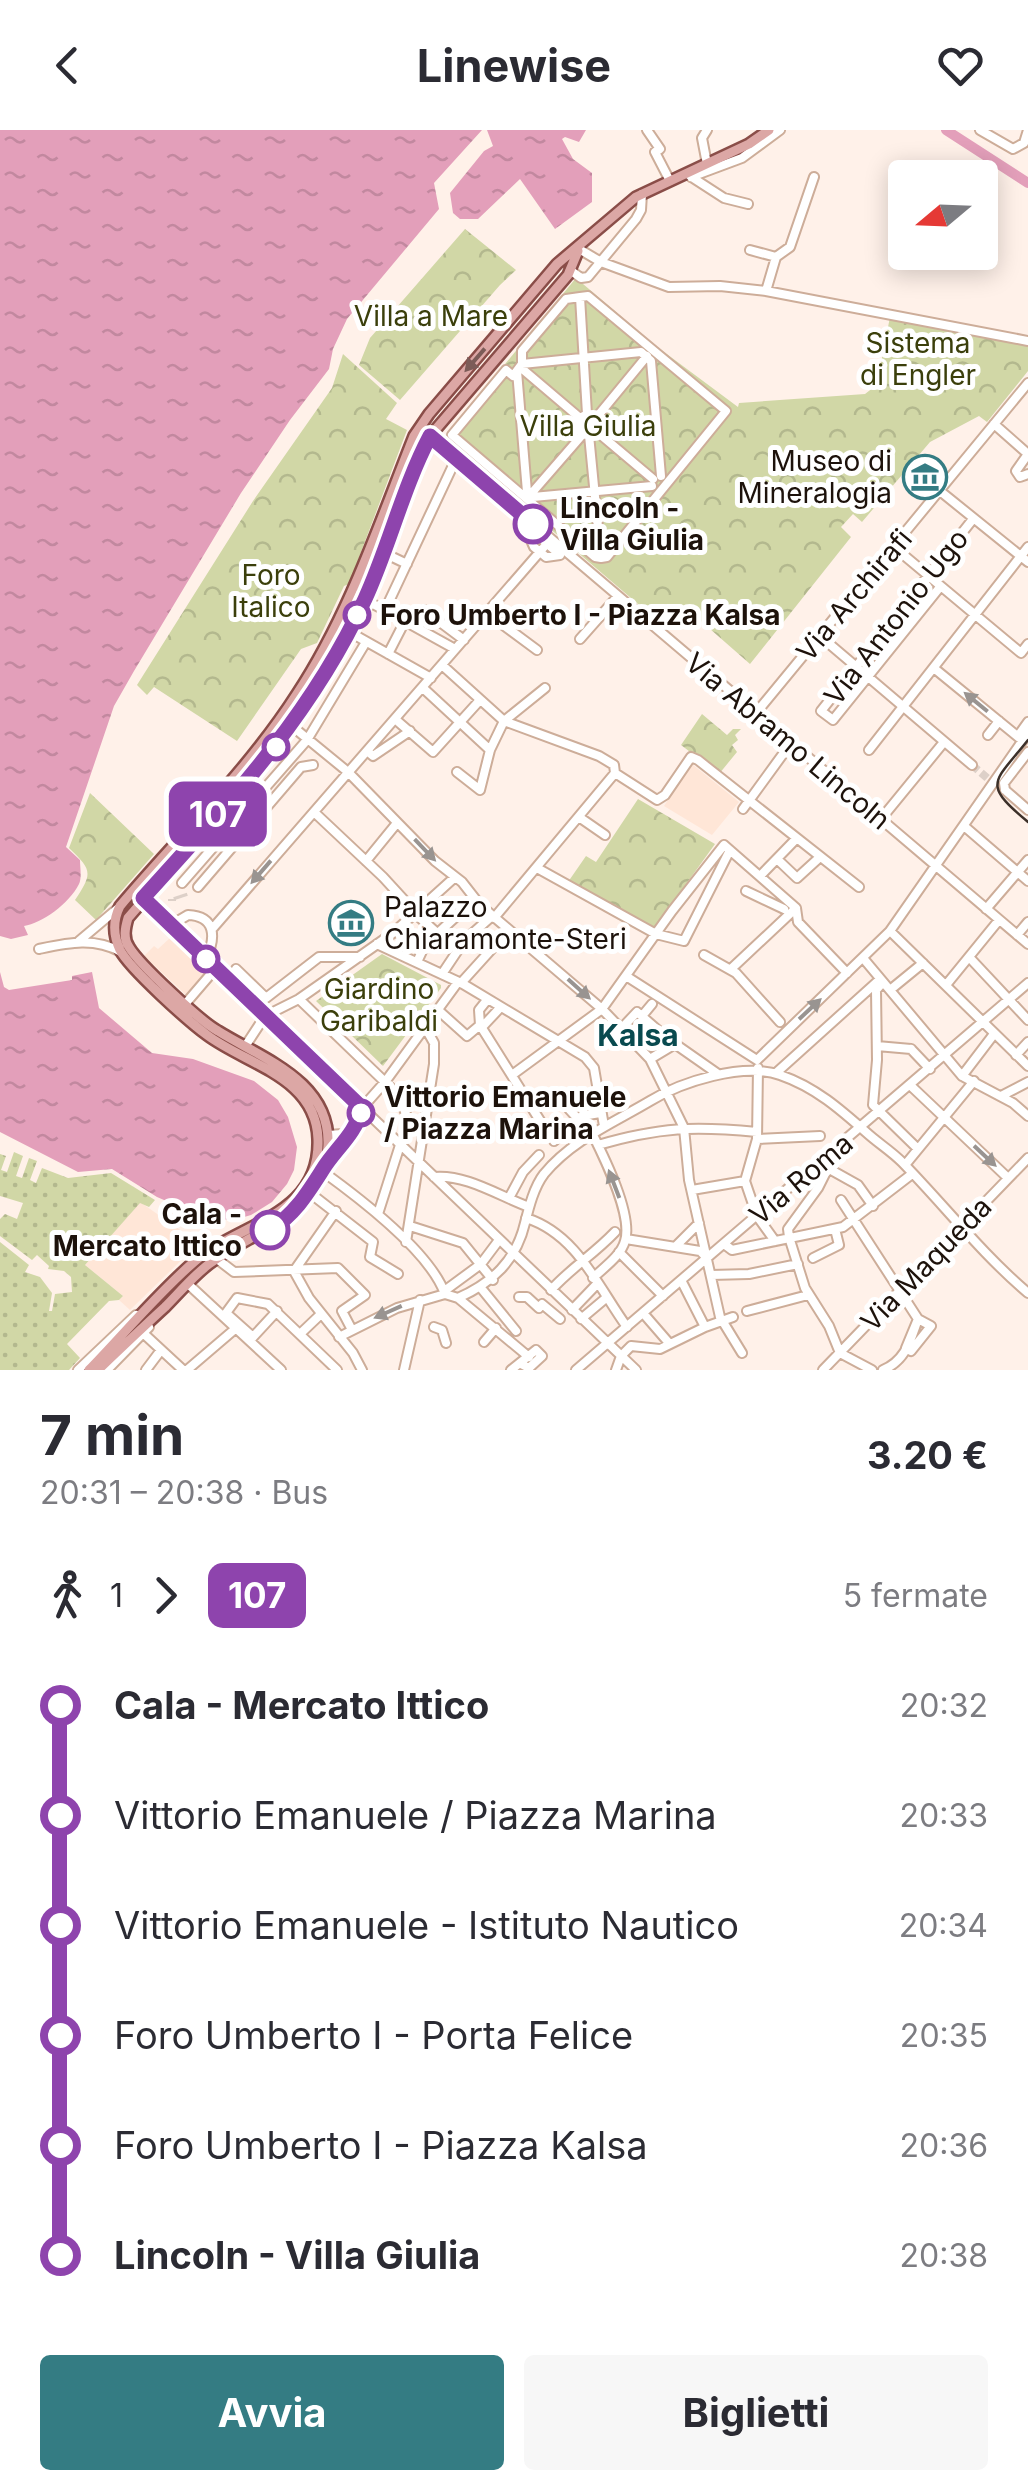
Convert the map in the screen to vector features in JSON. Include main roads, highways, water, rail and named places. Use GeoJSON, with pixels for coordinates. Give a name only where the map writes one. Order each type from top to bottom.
{"type":"FeatureCollection","features":[{"type":"Feature","properties":{"kind":"main road"},"geometry":{"type":"LineString","coordinates":[[89,1370],[213,1255],[266,1222],[295,1198],[315,1163],[318,1142],[315,1119],[303,1098],[280,1077],[206,1034],[121,952],[114,925],[120,906],[282,718],[337,625],[419,428],[557,264],[642,194],[688,176],[769,130]]}},
{"type":"Feature","properties":{"kind":"main road"},"geometry":{"type":"LineString","coordinates":[[98,1370],[213,1255],[278,1224],[310,1192],[322,1169],[328,1135],[322,1110],[310,1092],[280,1064],[212,1027],[127,944],[126,924],[145,896],[292,726],[365,599],[430,436],[570,270],[579,249]]}},
{"type":"Feature","properties":{"kind":"water"},"geometry":{"type":"Polygon","coordinates":[[[0,130],[482,130],[434,183],[439,209],[347,319],[333,349],[329,369],[241,493],[114,706],[66,847],[80,860],[79,884],[54,911],[24,926],[28,935],[11,939],[0,936],[0,130]]]}},
{"type":"Feature","properties":{"kind":"water"},"geometry":{"type":"Polygon","coordinates":[[[487,130],[586,130],[579,142],[562,139],[573,159],[592,173],[592,202],[555,229],[520,179],[478,219],[460,219],[453,213],[450,193],[484,151],[493,146],[487,130]]]}},
{"type":"Feature","properties":{"kind":"water"},"geometry":{"type":"Polygon","coordinates":[[[0,972],[4,987],[9,990],[72,980],[72,976],[92,972],[99,1008],[152,1053],[193,1059],[254,1081],[278,1100],[288,1117],[297,1147],[294,1170],[287,1184],[272,1202],[251,1215],[234,1220],[208,1219],[157,1197],[112,1169],[78,1172],[0,1132],[0,972]]]}},
{"type":"Feature","properties":{"kind":"waterway"},"geometry":{"type":"LineString","coordinates":[[946,130],[1028,183]]}},
{"type":"Feature","properties":{"kind":"tunnel"},"geometry":{"type":"LineString","coordinates":[[972,765],[993,783]]}},
{"type":"Feature","properties":{"kind":"tram line"},"geometry":{"type":"LineString","coordinates":[[1028,740],[998,782],[1003,799],[1028,822]]}},
{"type":"Feature","properties":{"kind":"place","name":"Museo di Mineralogia"},"geometry":{"type":"Point","coordinates":[925,477]}},
{"type":"Feature","properties":{"kind":"place","name":"Lincoln - Villa Giulia"},"geometry":{"type":"Point","coordinates":[533,524]}},
{"type":"Feature","properties":{"kind":"place","name":"Foro Umberto I - Piazza Kalsa"},"geometry":{"type":"Point","coordinates":[357,615]}},
{"type":"Feature","properties":{"kind":"place","name":"Palazzo Chiaramonte-Steri"},"geometry":{"type":"Point","coordinates":[351,923]}},
{"type":"Feature","properties":{"kind":"place","name":"Vittorio Emanuele / Piazza Marina"},"geometry":{"type":"Point","coordinates":[361,1113]}},
{"type":"Feature","properties":{"kind":"place","name":"Cala - Mercato Ittico"},"geometry":{"type":"Point","coordinates":[270,1230]}},
{"type":"Feature","properties":{"kind":"district","name":"Kalsa"},"geometry":{"type":"Point","coordinates":[638,1035]}},
{"type":"Feature","properties":{"kind":"park label","name":"Villa a Mare"},"geometry":{"type":"Point","coordinates":[431,316]}},
{"type":"Feature","properties":{"kind":"park label","name":"Sistema di Engler"},"geometry":{"type":"Point","coordinates":[918,359]}},
{"type":"Feature","properties":{"kind":"park label","name":"Villa Giulia"},"geometry":{"type":"Point","coordinates":[588,426]}},
{"type":"Feature","properties":{"kind":"park label","name":"Foro Italico"},"geometry":{"type":"Point","coordinates":[271,591]}},
{"type":"Feature","properties":{"kind":"park label","name":"Giardino Garibaldi"},"geometry":{"type":"Point","coordinates":[379,1005]}}]}
